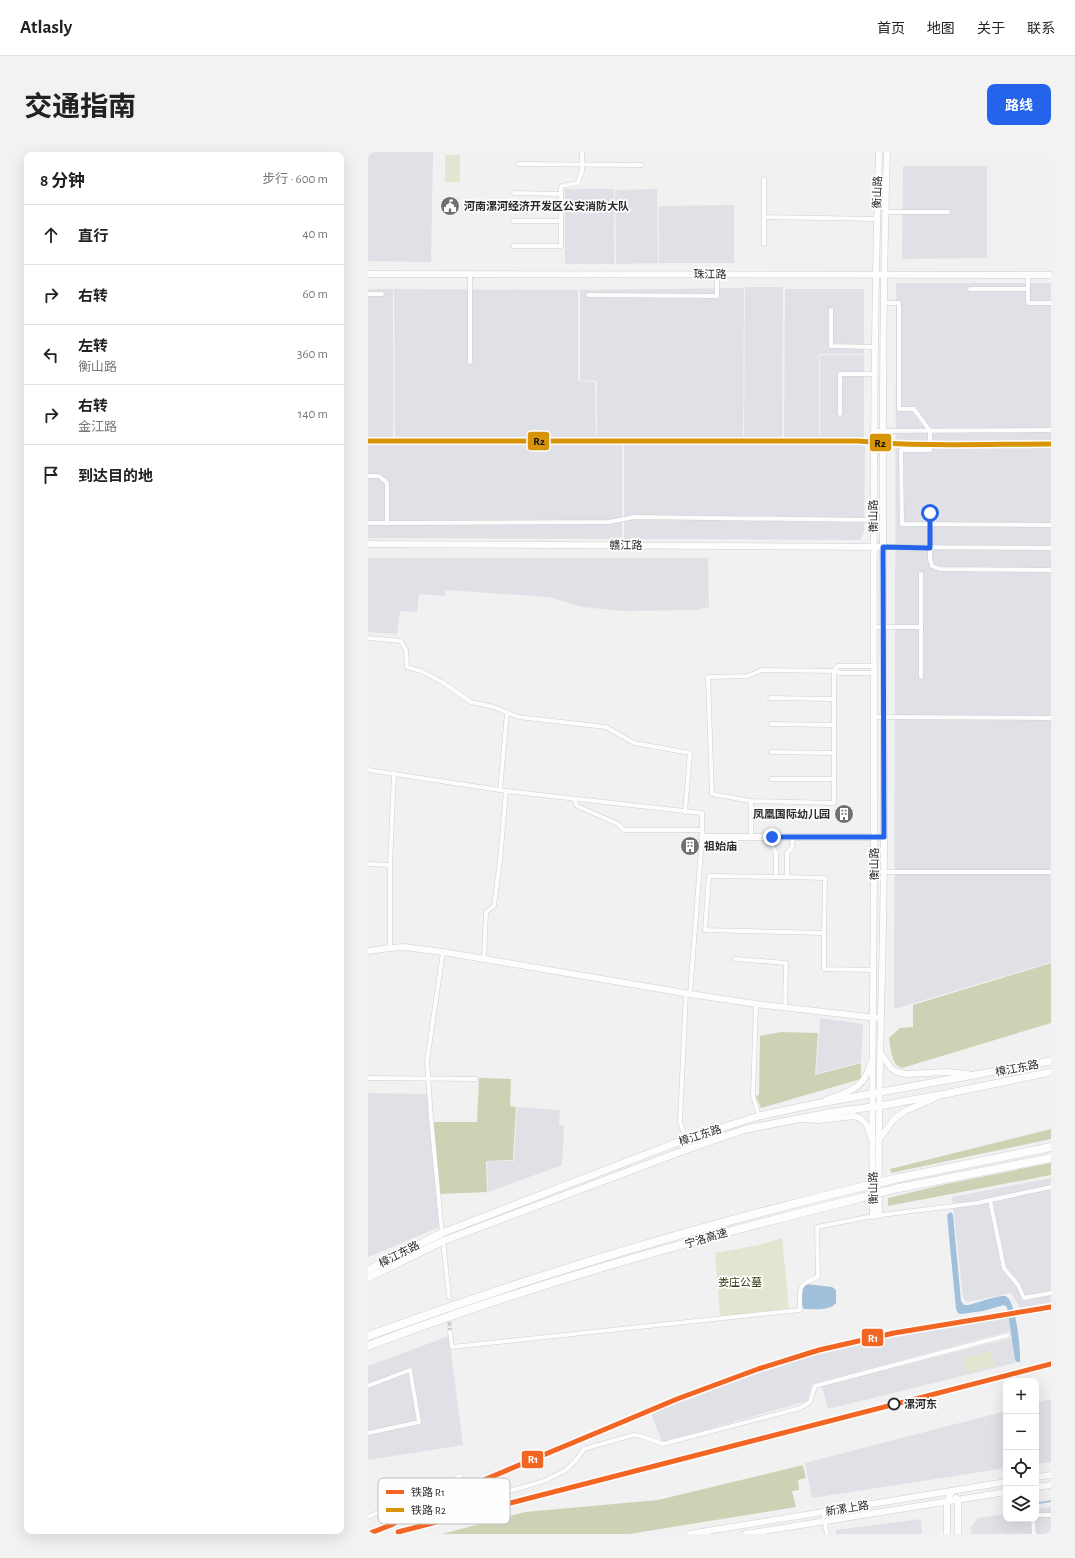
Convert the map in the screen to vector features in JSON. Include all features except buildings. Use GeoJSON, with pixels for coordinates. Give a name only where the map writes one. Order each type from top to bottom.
{"type":"FeatureCollection","features":[{"type":"Feature","properties":{"kind":"highway","name":"宁洛高速"},"geometry":{"type":"LineString","coordinates":[[368,1336],[504,1289],[600,1258],[768,1209],[894,1179],[1051,1147]]}},
{"type":"Feature","properties":{"kind":"highway","name":"宁洛高速"},"geometry":{"type":"LineString","coordinates":[[368,1346],[506,1298],[602,1267],[772,1220],[894,1189],[1051,1158]]}},
{"type":"Feature","properties":{"kind":"main road","name":"樟江东路"},"geometry":{"type":"LineString","coordinates":[[368,1270],[442,1233],[686,1138],[759,1116],[816,1104],[1051,1061]]}},
{"type":"Feature","properties":{"kind":"main road","name":"樟江东路"},"geometry":{"type":"LineString","coordinates":[[368,1278],[443,1241],[688,1149],[746,1129],[945,1094],[1051,1072]]}},
{"type":"Feature","properties":{"kind":"street"},"geometry":{"type":"LineString","coordinates":[[513,246],[561,246],[562,186],[578,183],[582,171],[582,152]]}},
{"type":"Feature","properties":{"kind":"street","name":"衡山路"},"geometry":{"type":"LineString","coordinates":[[877,1094],[873,1053],[873,431],[875,274],[879,152]]}},
{"type":"Feature","properties":{"kind":"street","name":"衡山路"},"geometry":{"type":"LineString","coordinates":[[876,1215],[875,1140],[876,1106],[881,1054],[884,872],[883,274],[887,152]]}},
{"type":"Feature","properties":{"kind":"street"},"geometry":{"type":"LineString","coordinates":[[518,164],[642,165]]}},
{"type":"Feature","properties":{"kind":"street"},"geometry":{"type":"LineString","coordinates":[[764,179],[764,244]]}},
{"type":"Feature","properties":{"kind":"street"},"geometry":{"type":"LineString","coordinates":[[514,193],[561,194]]}},
{"type":"Feature","properties":{"kind":"street"},"geometry":{"type":"LineString","coordinates":[[885,212],[948,212]]}},
{"type":"Feature","properties":{"kind":"street"},"geometry":{"type":"LineString","coordinates":[[764,217],[877,219]]}},
{"type":"Feature","properties":{"kind":"street"},"geometry":{"type":"LineString","coordinates":[[513,221],[561,220]]}},
{"type":"Feature","properties":{"kind":"street","name":"珠江路"},"geometry":{"type":"LineString","coordinates":[[368,274],[1051,275]]}},
{"type":"Feature","properties":{"kind":"street"},"geometry":{"type":"LineString","coordinates":[[470,274],[470,362]]}},
{"type":"Feature","properties":{"kind":"street"},"geometry":{"type":"LineString","coordinates":[[588,295],[717,296],[717,274]]}},
{"type":"Feature","properties":{"kind":"street"},"geometry":{"type":"LineString","coordinates":[[1028,275],[1028,303],[1051,303]]}},
{"type":"Feature","properties":{"kind":"street"},"geometry":{"type":"LineString","coordinates":[[970,289],[1028,289]]}},
{"type":"Feature","properties":{"kind":"street"},"geometry":{"type":"LineString","coordinates":[[368,294],[382,294]]}},
{"type":"Feature","properties":{"kind":"street"},"geometry":{"type":"LineString","coordinates":[[883,303],[898,304],[898,409],[914,409],[930,430],[930,450],[901,450],[902,524],[1051,524]]}},
{"type":"Feature","properties":{"kind":"street"},"geometry":{"type":"LineString","coordinates":[[831,310],[831,346],[874,347]]}},
{"type":"Feature","properties":{"kind":"street"},"geometry":{"type":"LineString","coordinates":[[840,414],[840,374],[874,374]]}},
{"type":"Feature","properties":{"kind":"street"},"geometry":{"type":"LineString","coordinates":[[873,431],[1051,430]]}},
{"type":"Feature","properties":{"kind":"street"},"geometry":{"type":"LineString","coordinates":[[368,476],[379,476],[387,483],[387,523]]}},
{"type":"Feature","properties":{"kind":"street"},"geometry":{"type":"LineString","coordinates":[[930,513],[930,559],[932,566],[940,569],[1051,570]]}},
{"type":"Feature","properties":{"kind":"street"},"geometry":{"type":"LineString","coordinates":[[368,523],[608,522],[634,517],[873,520]]}},
{"type":"Feature","properties":{"kind":"street","name":"赣江路"},"geometry":{"type":"LineString","coordinates":[[368,544],[883,547]]}},
{"type":"Feature","properties":{"kind":"street"},"geometry":{"type":"LineString","coordinates":[[883,547],[1051,548]]}},
{"type":"Feature","properties":{"kind":"street"},"geometry":{"type":"LineString","coordinates":[[921,574],[921,677]]}},
{"type":"Feature","properties":{"kind":"street"},"geometry":{"type":"LineString","coordinates":[[873,627],[921,627]]}},
{"type":"Feature","properties":{"kind":"street"},"geometry":{"type":"LineString","coordinates":[[368,638],[401,641],[406,650],[407,668],[421,671],[442,682],[471,702],[494,707],[518,717],[606,727],[634,743],[690,753],[685,812]]}},
{"type":"Feature","properties":{"kind":"street"},"geometry":{"type":"LineString","coordinates":[[834,671],[762,670],[748,676],[708,677],[712,794],[751,801],[834,803],[834,671],[838,666],[874,670]]}},
{"type":"Feature","properties":{"kind":"street"},"geometry":{"type":"LineString","coordinates":[[770,698],[834,699]]}},
{"type":"Feature","properties":{"kind":"street"},"geometry":{"type":"LineString","coordinates":[[500,790],[507,713]]}},
{"type":"Feature","properties":{"kind":"street"},"geometry":{"type":"LineString","coordinates":[[874,717],[1051,718]]}},
{"type":"Feature","properties":{"kind":"street"},"geometry":{"type":"LineString","coordinates":[[771,724],[834,725]]}},
{"type":"Feature","properties":{"kind":"street"},"geometry":{"type":"LineString","coordinates":[[771,752],[834,753]]}},
{"type":"Feature","properties":{"kind":"street"},"geometry":{"type":"LineString","coordinates":[[368,770],[506,791],[702,814],[702,833],[688,994],[680,1122],[686,1138]]}},
{"type":"Feature","properties":{"kind":"street"},"geometry":{"type":"LineString","coordinates":[[390,948],[390,865],[394,773]]}},
{"type":"Feature","properties":{"kind":"street"},"geometry":{"type":"LineString","coordinates":[[771,779],[834,779]]}},
{"type":"Feature","properties":{"kind":"street"},"geometry":{"type":"LineString","coordinates":[[484,959],[486,912],[494,906],[500,861],[506,791]]}},
{"type":"Feature","properties":{"kind":"street"},"geometry":{"type":"LineString","coordinates":[[574,799],[577,806],[618,824],[624,830],[702,833],[751,837],[884,837]]}},
{"type":"Feature","properties":{"kind":"street"},"geometry":{"type":"LineString","coordinates":[[751,801],[751,837]]}},
{"type":"Feature","properties":{"kind":"street"},"geometry":{"type":"LineString","coordinates":[[772,837],[773,847],[776,853],[776,877]]}},
{"type":"Feature","properties":{"kind":"street"},"geometry":{"type":"LineString","coordinates":[[787,878],[787,853],[792,848],[793,837]]}},
{"type":"Feature","properties":{"kind":"street"},"geometry":{"type":"LineString","coordinates":[[368,864],[390,865]]}},
{"type":"Feature","properties":{"kind":"street"},"geometry":{"type":"LineString","coordinates":[[884,872],[1051,872]]}},
{"type":"Feature","properties":{"kind":"street"},"geometry":{"type":"LineString","coordinates":[[824,933],[706,930],[709,876],[825,878],[824,968],[874,970]]}},
{"type":"Feature","properties":{"kind":"street"},"geometry":{"type":"LineString","coordinates":[[368,952],[405,947],[443,952],[688,994],[756,1004],[881,1018]]}},
{"type":"Feature","properties":{"kind":"street"},"geometry":{"type":"LineString","coordinates":[[443,952],[428,1061],[428,1078],[449,1297]]}},
{"type":"Feature","properties":{"kind":"street"},"geometry":{"type":"LineString","coordinates":[[735,959],[786,963],[785,1007]]}},
{"type":"Feature","properties":{"kind":"street"},"geometry":{"type":"LineString","coordinates":[[756,1004],[753,1096],[759,1116]]}},
{"type":"Feature","properties":{"kind":"street"},"geometry":{"type":"LineString","coordinates":[[816,1104],[853,1089],[864,1080],[868,1076],[873,1053]]}},
{"type":"Feature","properties":{"kind":"street"},"geometry":{"type":"LineString","coordinates":[[881,1054],[891,1068],[897,1072],[907,1074],[947,1072],[976,1075]]}},
{"type":"Feature","properties":{"kind":"street"},"geometry":{"type":"LineString","coordinates":[[368,1078],[476,1079]]}},
{"type":"Feature","properties":{"kind":"street"},"geometry":{"type":"LineString","coordinates":[[796,1119],[818,1120],[855,1116],[861,1119],[866,1125],[875,1140],[894,1119],[904,1111],[945,1094]]}},
{"type":"Feature","properties":{"kind":"street"},"geometry":{"type":"LineString","coordinates":[[450,1332],[452,1347],[800,1310],[800,1288],[805,1282],[818,1277],[817,1227],[876,1215],[976,1203],[1051,1187]]}},
{"type":"Feature","properties":{"kind":"street"},"geometry":{"type":"LineString","coordinates":[[990,1200],[1004,1268],[1018,1285],[1024,1298],[1051,1293]]}},
{"type":"Feature","properties":{"kind":"street"},"geometry":{"type":"LineString","coordinates":[[510,1491],[544,1481],[566,1470],[584,1450],[633,1435],[641,1436],[663,1444],[800,1408],[810,1402],[815,1386],[1008,1335]]}},
{"type":"Feature","properties":{"kind":"street"},"geometry":{"type":"LineString","coordinates":[[368,1386],[410,1370],[419,1422],[368,1432]]}},
{"type":"Feature","properties":{"kind":"street"},"geometry":{"type":"LineString","coordinates":[[1039,1477],[1051,1475]]}},
{"type":"Feature","properties":{"kind":"street","name":"新漯上路"},"geometry":{"type":"LineString","coordinates":[[689,1534],[1003,1482]]}},
{"type":"Feature","properties":{"kind":"street"},"geometry":{"type":"LineString","coordinates":[[1039,1487],[1051,1485]]}},
{"type":"Feature","properties":{"kind":"street"},"geometry":{"type":"LineString","coordinates":[[952,1491],[958,1500],[958,1534]]}},
{"type":"Feature","properties":{"kind":"street"},"geometry":{"type":"LineString","coordinates":[[947,1534],[947,1502],[952,1491]]}},
{"type":"Feature","properties":{"kind":"street","name":"新漯上路"},"geometry":{"type":"LineString","coordinates":[[745,1534],[1003,1492]]}},
{"type":"Feature","properties":{"kind":"street"},"geometry":{"type":"LineString","coordinates":[[823,1512],[827,1534]]}},
{"type":"Feature","properties":{"kind":"street"},"geometry":{"type":"LineString","coordinates":[[368,1517],[378,1513]]}},
{"type":"Feature","properties":{"kind":"street"},"geometry":{"type":"LineString","coordinates":[[1039,1516],[1051,1515]]}},
{"type":"Feature","properties":{"kind":"street"},"geometry":{"type":"LineString","coordinates":[[1033,1522],[1034,1534]]}},
{"type":"Feature","properties":{"kind":"shaded area"},"geometry":{"type":"Polygon","coordinates":[[[368,152],[433,152],[431,262],[368,261],[368,152]]]}},
{"type":"Feature","properties":{"kind":"shaded area"},"geometry":{"type":"Polygon","coordinates":[[[903,166],[987,166],[987,258],[902,259],[903,166]]]}},
{"type":"Feature","properties":{"kind":"shaded area"},"geometry":{"type":"Polygon","coordinates":[[[565,189],[614,189],[614,264],[565,264],[565,189]]]}},
{"type":"Feature","properties":{"kind":"shaded area"},"geometry":{"type":"Polygon","coordinates":[[[657,189],[658,263],[616,264],[615,190],[657,189]]]}},
{"type":"Feature","properties":{"kind":"shaded area"},"geometry":{"type":"Polygon","coordinates":[[[734,205],[734,263],[659,263],[659,206],[734,205]]]}},
{"type":"Feature","properties":{"kind":"shaded area"},"geometry":{"type":"Polygon","coordinates":[[[896,283],[1051,283],[1051,962],[894,1009],[896,283]]]}},
{"type":"Feature","properties":{"kind":"shaded area"},"geometry":{"type":"Polygon","coordinates":[[[745,287],[783,287],[782,438],[744,438],[745,287]]]}},
{"type":"Feature","properties":{"kind":"shaded area"},"geometry":{"type":"Polygon","coordinates":[[[744,288],[743,438],[597,438],[597,381],[580,380],[580,290],[744,288]]]}},
{"type":"Feature","properties":{"kind":"shaded area"},"geometry":{"type":"Polygon","coordinates":[[[368,289],[393,289],[393,439],[368,439],[368,289]]]}},
{"type":"Feature","properties":{"kind":"shaded area"},"geometry":{"type":"Polygon","coordinates":[[[394,289],[578,290],[578,381],[595,382],[596,438],[395,439],[394,289]]]}},
{"type":"Feature","properties":{"kind":"shaded area"},"geometry":{"type":"Polygon","coordinates":[[[785,289],[864,289],[864,354],[819,354],[819,439],[784,438],[785,289]]]}},
{"type":"Feature","properties":{"kind":"shaded area"},"geometry":{"type":"Polygon","coordinates":[[[820,355],[864,355],[864,438],[820,438],[820,355]]]}},
{"type":"Feature","properties":{"kind":"shaded area"},"geometry":{"type":"Polygon","coordinates":[[[368,445],[622,445],[622,539],[368,538],[368,445]]]}},
{"type":"Feature","properties":{"kind":"shaded area"},"geometry":{"type":"Polygon","coordinates":[[[624,445],[865,445],[864,531],[860,540],[624,539],[624,445]]]}},
{"type":"Feature","properties":{"kind":"shaded area"},"geometry":{"type":"Polygon","coordinates":[[[368,558],[708,558],[709,607],[695,610],[623,611],[582,607],[549,597],[445,590],[445,596],[419,594],[417,612],[400,611],[397,634],[368,632],[368,558]]]}},
{"type":"Feature","properties":{"kind":"shaded area"},"geometry":{"type":"Polygon","coordinates":[[[820,1018],[863,1024],[861,1062],[816,1074],[820,1018]]]}},
{"type":"Feature","properties":{"kind":"shaded area"},"geometry":{"type":"Polygon","coordinates":[[[368,1093],[427,1094],[440,1227],[368,1257],[368,1093]]]}},
{"type":"Feature","properties":{"kind":"shaded area"},"geometry":{"type":"Polygon","coordinates":[[[517,1107],[560,1110],[559,1125],[564,1126],[562,1165],[488,1192],[487,1161],[514,1161],[517,1107]]]}},
{"type":"Feature","properties":{"kind":"shaded area"},"geometry":{"type":"Polygon","coordinates":[[[1051,1178],[1051,1302],[1020,1308],[1011,1293],[967,1302],[963,1297],[952,1197],[1051,1178]]]}},
{"type":"Feature","properties":{"kind":"shaded area"},"geometry":{"type":"Polygon","coordinates":[[[1008,1316],[1010,1331],[812,1384],[807,1401],[662,1442],[651,1413],[758,1372],[837,1349],[894,1336],[1008,1316]]]}},
{"type":"Feature","properties":{"kind":"shaded area"},"geometry":{"type":"Polygon","coordinates":[[[449,1336],[463,1445],[368,1460],[368,1366],[449,1336]]]}},
{"type":"Feature","properties":{"kind":"shaded area"},"geometry":{"type":"Polygon","coordinates":[[[1012,1338],[1015,1363],[828,1409],[822,1386],[1012,1338]]]}},
{"type":"Feature","properties":{"kind":"shaded area"},"geometry":{"type":"Polygon","coordinates":[[[1051,1399],[1051,1462],[1039,1464],[1039,1414],[1039,1402],[1051,1399]]]}},
{"type":"Feature","properties":{"kind":"shaded area"},"geometry":{"type":"Polygon","coordinates":[[[1003,1412],[1003,1468],[812,1498],[805,1463],[1003,1412]]]}},
{"type":"Feature","properties":{"kind":"shaded area"},"geometry":{"type":"Polygon","coordinates":[[[1051,1507],[1051,1534],[971,1534],[971,1527],[978,1518],[1003,1514],[1003,1522],[1039,1522],[1039,1509],[1051,1507]]]}},
{"type":"Feature","properties":{"kind":"shaded area"},"geometry":{"type":"Polygon","coordinates":[[[921,1519],[922,1534],[836,1534],[836,1530],[921,1519]]]}},
{"type":"Feature","properties":{"kind":"green space"},"geometry":{"type":"Polygon","coordinates":[[[445,155],[460,155],[460,182],[445,182],[445,155]]]}},
{"type":"Feature","properties":{"kind":"green space"},"geometry":{"type":"Polygon","coordinates":[[[1051,963],[1051,1023],[902,1068],[898,1066],[894,1060],[889,1038],[900,1028],[913,1027],[913,1005],[1051,963]]]}},
{"type":"Feature","properties":{"kind":"green space"},"geometry":{"type":"Polygon","coordinates":[[[781,1032],[818,1033],[815,1075],[861,1063],[861,1079],[761,1108],[756,1096],[759,1095],[760,1036],[781,1032]]]}},
{"type":"Feature","properties":{"kind":"green space"},"geometry":{"type":"Polygon","coordinates":[[[479,1078],[511,1079],[510,1106],[516,1107],[513,1160],[486,1161],[487,1192],[440,1194],[433,1122],[477,1122],[479,1078]]]}},
{"type":"Feature","properties":{"kind":"green space"},"geometry":{"type":"Polygon","coordinates":[[[1051,1129],[1051,1139],[891,1173],[890,1169],[1051,1129]]]}},
{"type":"Feature","properties":{"kind":"green space"},"geometry":{"type":"Polygon","coordinates":[[[1051,1163],[1051,1175],[888,1206],[888,1198],[942,1185],[1051,1163]]]}},
{"type":"Feature","properties":{"kind":"green space","name":"娄庄公墓"},"geometry":{"type":"Polygon","coordinates":[[[782,1238],[789,1309],[720,1316],[715,1253],[759,1245],[782,1238]]]}},
{"type":"Feature","properties":{"kind":"green space"},"geometry":{"type":"Polygon","coordinates":[[[991,1351],[995,1366],[967,1373],[963,1358],[991,1351]]]}},
{"type":"Feature","properties":{"kind":"green space"},"geometry":{"type":"Polygon","coordinates":[[[803,1465],[806,1478],[798,1480],[799,1490],[792,1491],[796,1507],[629,1534],[442,1534],[480,1524],[510,1524],[510,1516],[525,1512],[658,1500],[803,1465]]]}},
{"type":"Feature","properties":{"kind":"water"},"geometry":{"type":"Polygon","coordinates":[[[951,1212],[953,1215],[961,1301],[964,1305],[968,1305],[1001,1296],[1005,1296],[1009,1299],[1015,1315],[1017,1326],[1020,1347],[1020,1362],[1015,1360],[1007,1307],[1004,1305],[983,1311],[961,1314],[958,1313],[956,1309],[947,1215],[951,1212]]]}},
{"type":"Feature","properties":{"kind":"water"},"geometry":{"type":"Polygon","coordinates":[[[806,1284],[832,1287],[836,1290],[836,1303],[833,1306],[826,1308],[804,1309],[802,1306],[801,1296],[806,1284]]]}},
{"type":"Feature","properties":{"kind":"waterway"},"geometry":{"type":"LineString","coordinates":[[1039,1503],[1051,1501]]}},
{"type":"Feature","properties":{"kind":"tunnel"},"geometry":{"type":"LineString","coordinates":[[449,1316],[450,1332]]}},
{"type":"Feature","properties":{"kind":"rail line","name":"R2"},"geometry":{"type":"LineString","coordinates":[[368,441],[858,441],[930,445],[1051,444]]}},
{"type":"Feature","properties":{"kind":"rail line","name":"R1"},"geometry":{"type":"LineString","coordinates":[[488,1478],[677,1399],[758,1369],[819,1350],[894,1333],[1051,1307]]}},
{"type":"Feature","properties":{"kind":"rail line","name":"R1"},"geometry":{"type":"LineString","coordinates":[[510,1503],[1051,1364]]}},
{"type":"Feature","properties":{"kind":"rail line","name":"R1"},"geometry":{"type":"LineString","coordinates":[[368,1534],[393,1524]]}},
{"type":"Feature","properties":{"kind":"rail line","name":"R1"},"geometry":{"type":"LineString","coordinates":[[398,1532],[429,1524]]}},
{"type":"Feature","properties":{"kind":"place","name":"河南漯河经济开发区公安消防大队"},"geometry":{"type":"Point","coordinates":[450,206]}},
{"type":"Feature","properties":{"kind":"place","name":"凤凰国际幼儿园"},"geometry":{"type":"Point","coordinates":[844,814]}},
{"type":"Feature","properties":{"kind":"place","name":"祖始庙"},"geometry":{"type":"Point","coordinates":[690,846]}},
{"type":"Feature","properties":{"kind":"place","name":"漯河东"},"geometry":{"type":"Point","coordinates":[894,1404]}},
{"type":"Feature","properties":{"kind":"route"},"geometry":{"type":"LineString","coordinates":[[772,837],[884,837],[883,547],[930,548],[930,513]]}}]}
